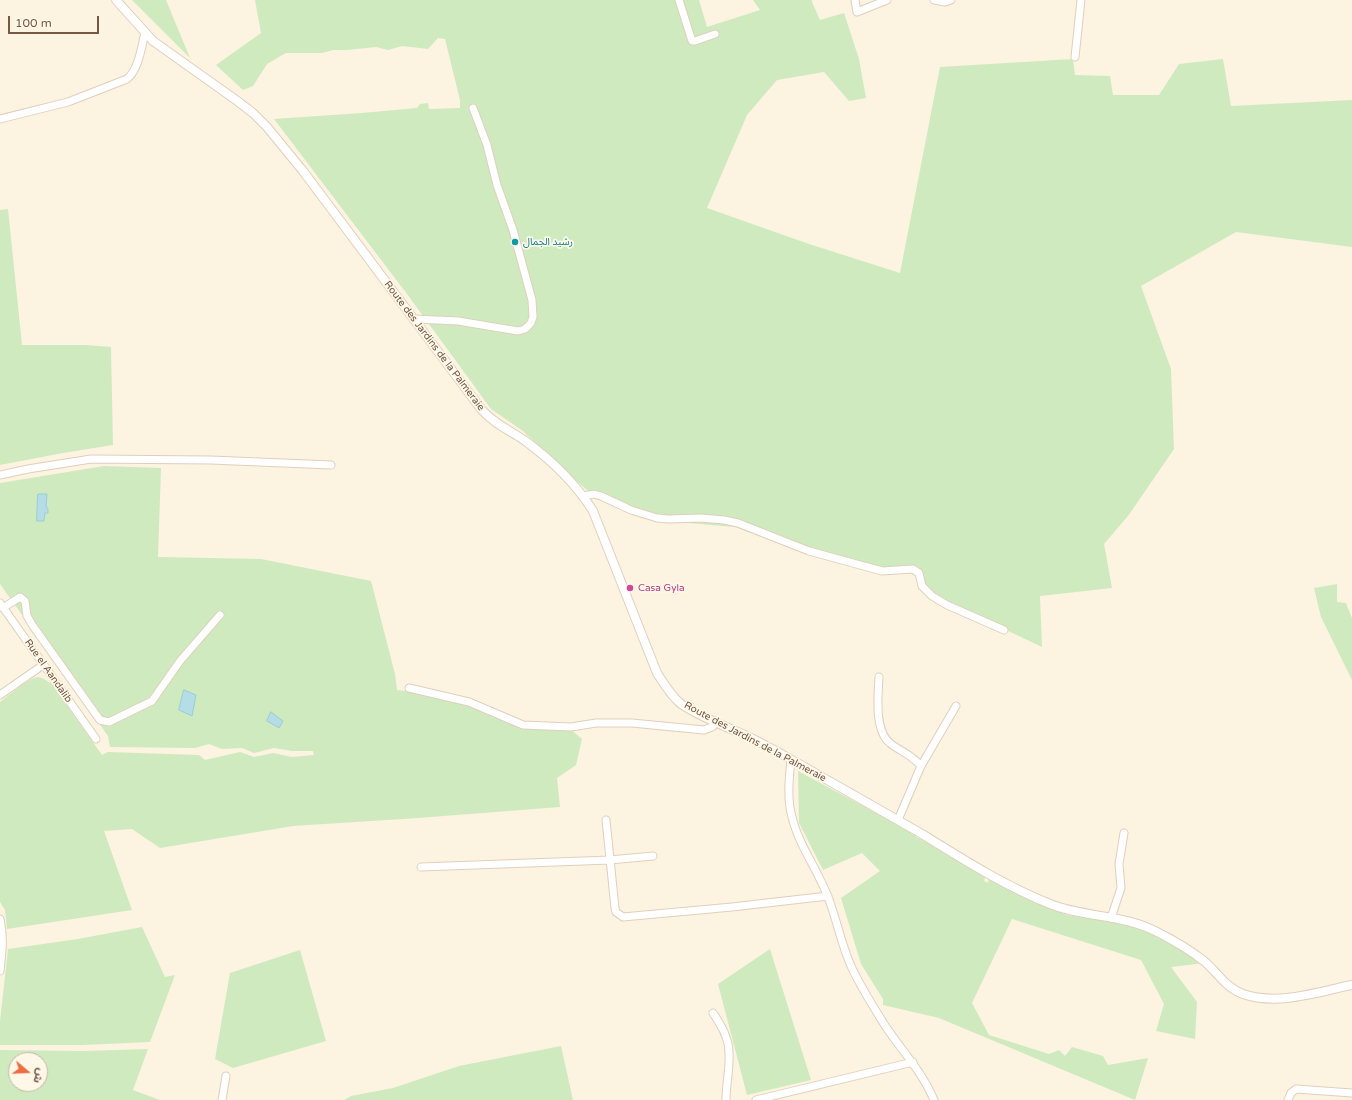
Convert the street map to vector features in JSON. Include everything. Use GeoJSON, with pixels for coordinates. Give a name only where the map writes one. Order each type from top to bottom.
{"type":"FeatureCollection","features":[{"type":"Feature","properties":{"kind":"street","name":"Route des Jardins de la Palmeraie"},"geometry":{"type":"LineString","coordinates":[[116,0],[153,41],[236,100],[253,113],[267,127],[303,171],[488,417],[533,447],[584,496],[593,511],[657,673],[670,692],[680,703],[791,760],[898,820],[1021,892],[1070,911],[1140,924],[1175,942],[1204,961],[1226,985],[1242,994],[1275,999],[1292,998],[1352,985]]}},
{"type":"Feature","properties":{"kind":"street"},"geometry":{"type":"LineString","coordinates":[[679,0],[692,41],[715,34]]}},
{"type":"Feature","properties":{"kind":"street"},"geometry":{"type":"LineString","coordinates":[[855,0],[857,12],[887,0]]}},
{"type":"Feature","properties":{"kind":"street"},"geometry":{"type":"LineString","coordinates":[[934,0],[945,2],[951,0]]}},
{"type":"Feature","properties":{"kind":"street"},"geometry":{"type":"LineString","coordinates":[[1075,57],[1082,0]]}},
{"type":"Feature","properties":{"kind":"street"},"geometry":{"type":"LineString","coordinates":[[0,119],[68,102],[126,79],[132,75],[135,69],[145,33]]}},
{"type":"Feature","properties":{"kind":"street"},"geometry":{"type":"LineString","coordinates":[[414,319],[458,321],[518,331],[525,329],[531,323],[533,317],[532,300],[513,230],[497,186],[487,145],[473,108]]}},
{"type":"Feature","properties":{"kind":"street"},"geometry":{"type":"LineString","coordinates":[[0,475],[91,459],[211,460],[330,464]]}},
{"type":"Feature","properties":{"kind":"street"},"geometry":{"type":"LineString","coordinates":[[584,496],[594,494],[601,496],[631,510],[657,518],[701,518],[738,523],[808,551],[882,570],[913,569],[919,573],[922,586],[932,596],[1004,630]]}},
{"type":"Feature","properties":{"kind":"street"},"geometry":{"type":"LineString","coordinates":[[2,605],[20,597],[25,601],[26,612],[30,621],[100,720],[105,722],[109,722],[152,701],[180,661],[220,615]]}},
{"type":"Feature","properties":{"kind":"street","name":"Rue el Aandalib"},"geometry":{"type":"LineString","coordinates":[[2,605],[96,739]]}},
{"type":"Feature","properties":{"kind":"street"},"geometry":{"type":"LineString","coordinates":[[0,695],[43,665]]}},
{"type":"Feature","properties":{"kind":"street"},"geometry":{"type":"LineString","coordinates":[[879,677],[878,700],[881,732],[884,738],[915,758],[921,766]]}},
{"type":"Feature","properties":{"kind":"street"},"geometry":{"type":"LineString","coordinates":[[409,688],[469,702],[512,721],[530,726],[571,727],[596,723],[632,723],[704,730],[712,727],[717,722]]}},
{"type":"Feature","properties":{"kind":"street"},"geometry":{"type":"LineString","coordinates":[[898,820],[921,766],[956,706]]}},
{"type":"Feature","properties":{"kind":"street"},"geometry":{"type":"LineString","coordinates":[[791,760],[789,804],[796,831],[828,896],[851,966],[885,1024],[913,1062],[934,1100]]}},
{"type":"Feature","properties":{"kind":"street"},"geometry":{"type":"LineString","coordinates":[[606,820],[615,908],[616,912],[623,917],[828,896]]}},
{"type":"Feature","properties":{"kind":"street"},"geometry":{"type":"LineString","coordinates":[[1111,918],[1121,888],[1119,864],[1124,833]]}},
{"type":"Feature","properties":{"kind":"street"},"geometry":{"type":"LineString","coordinates":[[421,867],[610,860],[653,856]]}},
{"type":"Feature","properties":{"kind":"street"},"geometry":{"type":"LineString","coordinates":[[0,919],[2,927],[0,971]]}},
{"type":"Feature","properties":{"kind":"street"},"geometry":{"type":"LineString","coordinates":[[713,1013],[722,1028],[729,1048],[726,1100]]}},
{"type":"Feature","properties":{"kind":"street"},"geometry":{"type":"LineString","coordinates":[[756,1100],[913,1062]]}},
{"type":"Feature","properties":{"kind":"street"},"geometry":{"type":"LineString","coordinates":[[222,1100],[226,1076]]}},
{"type":"Feature","properties":{"kind":"street"},"geometry":{"type":"LineString","coordinates":[[1288,1100],[1291,1093],[1296,1090],[1352,1093]]}},
{"type":"Feature","properties":{"kind":"green space"},"geometry":{"type":"Polygon","coordinates":[[[132,0],[166,0],[190,58],[132,0]]]}},
{"type":"Feature","properties":{"kind":"green space"},"geometry":{"type":"Polygon","coordinates":[[[255,0],[699,0],[707,27],[760,10],[753,0],[812,0],[820,20],[844,13],[859,59],[866,98],[849,101],[824,72],[777,80],[747,115],[707,208],[809,244],[900,273],[940,67],[1073,59],[1075,75],[1110,76],[1113,95],[1159,95],[1179,64],[1223,59],[1231,106],[1352,100],[1352,247],[1236,232],[1141,286],[1171,369],[1174,449],[1128,516],[1104,544],[1112,588],[1040,596],[1042,647],[922,590],[916,575],[799,551],[735,527],[665,521],[635,515],[599,500],[574,479],[523,431],[491,409],[407,294],[274,119],[417,108],[420,104],[428,103],[429,109],[460,108],[460,100],[445,39],[438,38],[428,49],[402,46],[388,50],[376,47],[333,50],[322,53],[286,53],[267,64],[253,86],[243,90],[216,65],[261,33],[255,0]]]}},
{"type":"Feature","properties":{"kind":"green space"},"geometry":{"type":"Polygon","coordinates":[[[8,209],[22,345],[86,345],[111,347],[113,445],[0,465],[0,210],[8,209]]]}},
{"type":"Feature","properties":{"kind":"green space"},"geometry":{"type":"Polygon","coordinates":[[[104,466],[161,468],[158,557],[261,559],[371,581],[395,674],[397,690],[429,694],[471,705],[523,728],[569,728],[582,739],[576,765],[557,778],[560,807],[293,826],[160,848],[132,829],[104,831],[132,910],[7,929],[5,910],[0,902],[0,702],[33,678],[43,678],[51,683],[102,755],[108,752],[199,755],[205,760],[240,752],[254,757],[273,753],[292,757],[314,755],[313,751],[292,751],[274,748],[254,753],[242,748],[222,749],[209,744],[195,748],[110,747],[108,736],[0,584],[0,483],[104,466]]]}},
{"type":"Feature","properties":{"kind":"green space"},"geometry":{"type":"Polygon","coordinates":[[[1337,584],[1337,602],[1346,603],[1352,618],[1352,680],[1321,617],[1314,588],[1337,584]]]}},
{"type":"Feature","properties":{"kind":"green space"},"geometry":{"type":"Polygon","coordinates":[[[798,771],[915,834],[916,837],[955,855],[986,875],[984,881],[988,883],[989,878],[1005,888],[1014,890],[1067,915],[1140,926],[1204,963],[1171,967],[1197,1002],[1195,1039],[1156,1031],[1164,1004],[1141,960],[1012,919],[972,1003],[989,1035],[1049,1054],[1059,1050],[1065,1056],[1072,1047],[1103,1056],[1108,1065],[1148,1058],[1135,1100],[939,1018],[883,1005],[883,999],[861,964],[841,898],[880,871],[862,853],[823,870],[799,823],[798,771]]]}},
{"type":"Feature","properties":{"kind":"green space"},"geometry":{"type":"Polygon","coordinates":[[[142,927],[165,977],[175,975],[150,1042],[83,1045],[0,1045],[0,1021],[8,949],[78,939],[142,927]]]}},
{"type":"Feature","properties":{"kind":"green space"},"geometry":{"type":"Polygon","coordinates":[[[770,949],[811,1080],[747,1095],[718,984],[770,949]]]}},
{"type":"Feature","properties":{"kind":"green space"},"geometry":{"type":"Polygon","coordinates":[[[300,950],[326,1041],[233,1068],[215,1059],[230,973],[300,950]]]}},
{"type":"Feature","properties":{"kind":"green space"},"geometry":{"type":"Polygon","coordinates":[[[561,1046],[573,1100],[344,1100],[351,1096],[393,1088],[459,1066],[561,1046]]]}},
{"type":"Feature","properties":{"kind":"green space"},"geometry":{"type":"Polygon","coordinates":[[[148,1049],[133,1090],[160,1100],[0,1100],[0,1050],[83,1051],[148,1049]]]}},
{"type":"Feature","properties":{"kind":"water"},"geometry":{"type":"Polygon","coordinates":[[[38,494],[47,494],[46,506],[48,513],[45,513],[44,521],[37,521],[38,494]]]}},
{"type":"Feature","properties":{"kind":"water"},"geometry":{"type":"Polygon","coordinates":[[[184,690],[196,695],[192,716],[179,710],[184,690]]]}},
{"type":"Feature","properties":{"kind":"water"},"geometry":{"type":"Polygon","coordinates":[[[271,712],[283,721],[279,728],[267,721],[271,712]]]}},
{"type":"Feature","properties":{"kind":"place","name":"رشيد الجمال"},"geometry":{"type":"Point","coordinates":[515,242]}},
{"type":"Feature","properties":{"kind":"place","name":"Casa Gyla"},"geometry":{"type":"Point","coordinates":[630,588]}}]}
